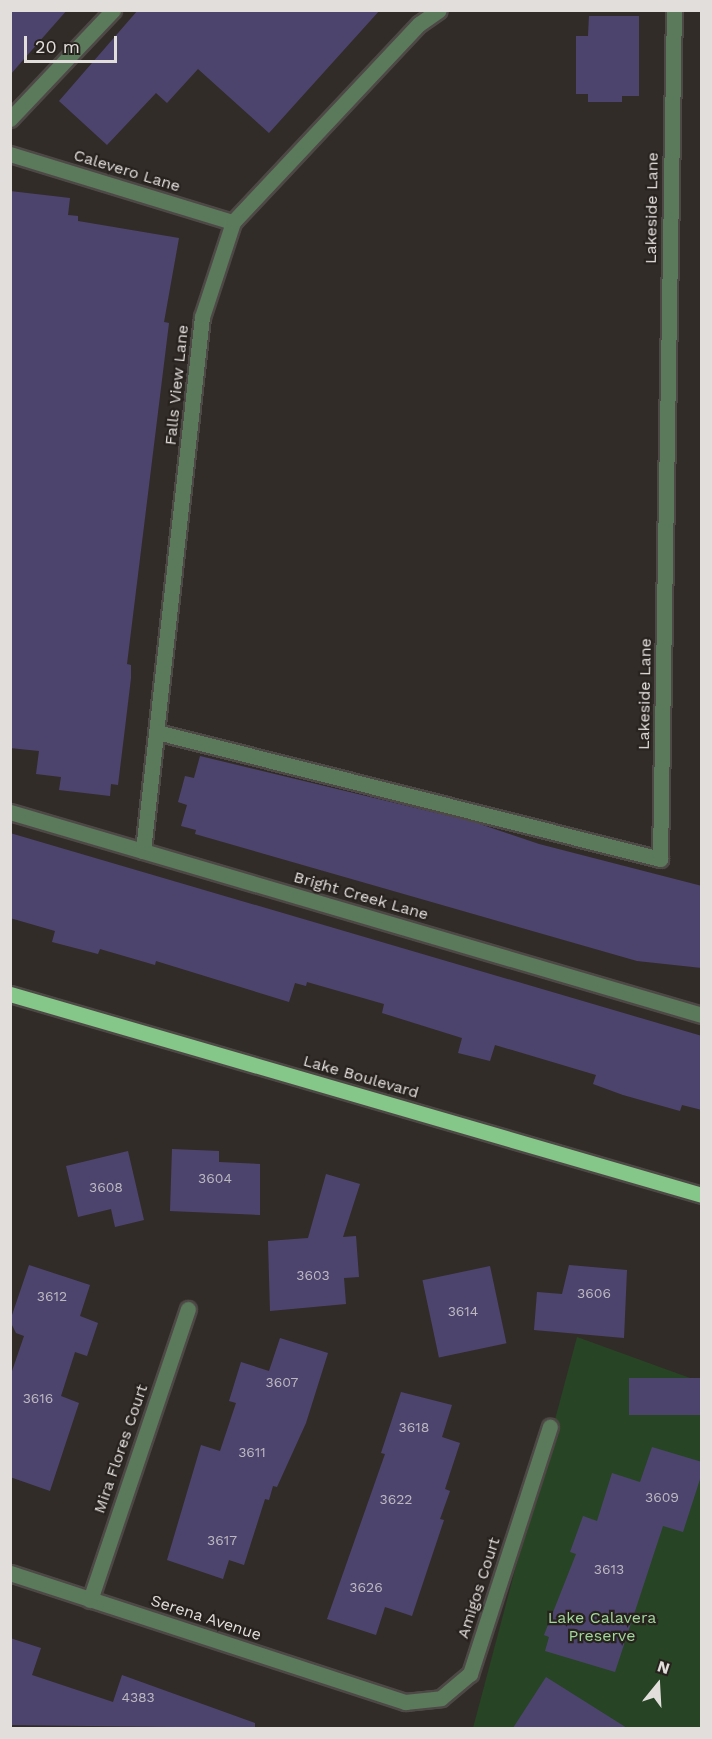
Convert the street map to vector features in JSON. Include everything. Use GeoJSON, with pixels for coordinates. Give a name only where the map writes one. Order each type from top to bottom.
{"type":"FeatureCollection","features":[{"type":"Feature","properties":{"kind":"main road","name":"Lake Boulevard"},"geometry":{"type":"LineString","coordinates":[[10,994],[702,1195]]}},
{"type":"Feature","properties":{"kind":"street"},"geometry":{"type":"LineString","coordinates":[[10,119],[113,10]]}},
{"type":"Feature","properties":{"kind":"street","name":"Falls View Lane"},"geometry":{"type":"LineString","coordinates":[[143,851],[202,317],[233,222],[419,24],[439,10]]}},
{"type":"Feature","properties":{"kind":"street","name":"Lakeside Lane"},"geometry":{"type":"LineString","coordinates":[[157,732],[660,859],[674,10]]}},
{"type":"Feature","properties":{"kind":"street","name":"Calevero Lane"},"geometry":{"type":"LineString","coordinates":[[10,154],[233,222]]}},
{"type":"Feature","properties":{"kind":"street","name":"Bright Creek Lane"},"geometry":{"type":"LineString","coordinates":[[10,812],[702,1015]]}},
{"type":"Feature","properties":{"kind":"street","name":"Mira Flores Court"},"geometry":{"type":"LineString","coordinates":[[90,1600],[188,1309]]}},
{"type":"Feature","properties":{"kind":"street","name":"Amigos Court"},"geometry":{"type":"LineString","coordinates":[[390,1697],[405,1702],[441,1698],[470,1674],[550,1427]]}},
{"type":"Feature","properties":{"kind":"street","name":"Serena Avenue"},"geometry":{"type":"LineString","coordinates":[[10,1574],[390,1697]]}},
{"type":"Feature","properties":{"kind":"green space","name":"Lake Calavera Preserve"},"geometry":{"type":"Polygon","coordinates":[[[577,1337],[701,1382],[701,1728],[473,1728],[577,1337]]]}},
{"type":"Feature","properties":{"kind":"building"},"geometry":{"type":"Polygon","coordinates":[[[10,10],[67,10],[10,75],[10,10]]]}},
{"type":"Feature","properties":{"kind":"building"},"geometry":{"type":"Polygon","coordinates":[[[138,10],[380,10],[269,133],[198,69],[167,103],[156,93],[107,145],[59,101],[138,10]]]}},
{"type":"Feature","properties":{"kind":"building"},"geometry":{"type":"Polygon","coordinates":[[[589,16],[639,16],[639,96],[622,96],[622,102],[588,102],[588,94],[576,94],[576,36],[588,36],[589,16]]]}},
{"type":"Feature","properties":{"kind":"building"},"geometry":{"type":"Polygon","coordinates":[[[10,191],[70,198],[68,215],[78,216],[78,221],[179,238],[164,322],[169,323],[127,664],[131,665],[131,678],[118,785],[111,784],[110,796],[59,790],[61,777],[36,774],[39,751],[10,748],[10,191]]]}},
{"type":"Feature","properties":{"kind":"building"},"geometry":{"type":"Polygon","coordinates":[[[200,756],[474,822],[539,844],[702,886],[702,968],[637,961],[195,834],[196,830],[181,826],[187,805],[178,802],[185,776],[194,778],[200,756]]]}},
{"type":"Feature","properties":{"kind":"building"},"geometry":{"type":"Polygon","coordinates":[[[10,833],[702,1036],[702,1110],[682,1105],[680,1111],[623,1095],[593,1084],[596,1075],[495,1045],[490,1061],[458,1053],[462,1038],[382,1013],[384,1004],[307,982],[306,986],[295,983],[289,1002],[156,961],[155,965],[100,949],[98,954],[52,942],[55,931],[10,918],[10,833]]]}},
{"type":"Feature","properties":{"kind":"building"},"geometry":{"type":"Polygon","coordinates":[[[172,1149],[219,1151],[219,1162],[260,1164],[260,1215],[170,1211],[172,1149]]]}},
{"type":"Feature","properties":{"kind":"building"},"geometry":{"type":"Polygon","coordinates":[[[128,1151],[144,1220],[115,1227],[111,1209],[78,1217],[66,1166],[128,1151]]]}},
{"type":"Feature","properties":{"kind":"building"},"geometry":{"type":"Polygon","coordinates":[[[326,1174],[360,1184],[343,1237],[356,1236],[359,1277],[344,1278],[346,1304],[270,1311],[268,1241],[308,1238],[326,1174]]]}},
{"type":"Feature","properties":{"kind":"building"},"geometry":{"type":"Polygon","coordinates":[[[29,1265],[90,1285],[80,1316],[98,1323],[87,1356],[75,1352],[61,1396],[79,1403],[50,1491],[10,1477],[10,1377],[24,1336],[16,1333],[10,1321],[29,1265]]]}},
{"type":"Feature","properties":{"kind":"building"},"geometry":{"type":"Polygon","coordinates":[[[569,1265],[627,1270],[624,1338],[534,1330],[537,1292],[562,1294],[569,1265]]]}},
{"type":"Feature","properties":{"kind":"building"},"geometry":{"type":"Polygon","coordinates":[[[490,1266],[506,1343],[439,1358],[423,1280],[490,1266]]]}},
{"type":"Feature","properties":{"kind":"building"},"geometry":{"type":"Polygon","coordinates":[[[280,1338],[328,1353],[306,1423],[277,1487],[273,1486],[269,1500],[265,1499],[244,1565],[229,1560],[223,1579],[167,1560],[201,1445],[220,1451],[236,1403],[229,1401],[241,1362],[269,1371],[280,1338]]]}},
{"type":"Feature","properties":{"kind":"building"},"geometry":{"type":"Polygon","coordinates":[[[629,1378],[702,1378],[702,1415],[629,1415],[629,1378]]]}},
{"type":"Feature","properties":{"kind":"building"},"geometry":{"type":"Polygon","coordinates":[[[401,1392],[452,1405],[442,1437],[460,1443],[445,1489],[450,1491],[440,1519],[444,1520],[412,1616],[385,1607],[376,1635],[327,1619],[385,1454],[381,1453],[401,1392]]]}},
{"type":"Feature","properties":{"kind":"building"},"geometry":{"type":"Polygon","coordinates":[[[652,1447],[702,1462],[702,1473],[683,1532],[663,1526],[615,1672],[545,1651],[549,1637],[544,1635],[576,1554],[570,1552],[583,1516],[597,1521],[612,1473],[640,1482],[652,1447]]]}},
{"type":"Feature","properties":{"kind":"building"},"geometry":{"type":"Polygon","coordinates":[[[10,1638],[41,1648],[32,1675],[113,1702],[122,1675],[255,1723],[255,1728],[10,1725],[10,1638]]]}},
{"type":"Feature","properties":{"kind":"building"},"geometry":{"type":"Polygon","coordinates":[[[546,1677],[627,1728],[513,1728],[546,1677]]]}}]}
